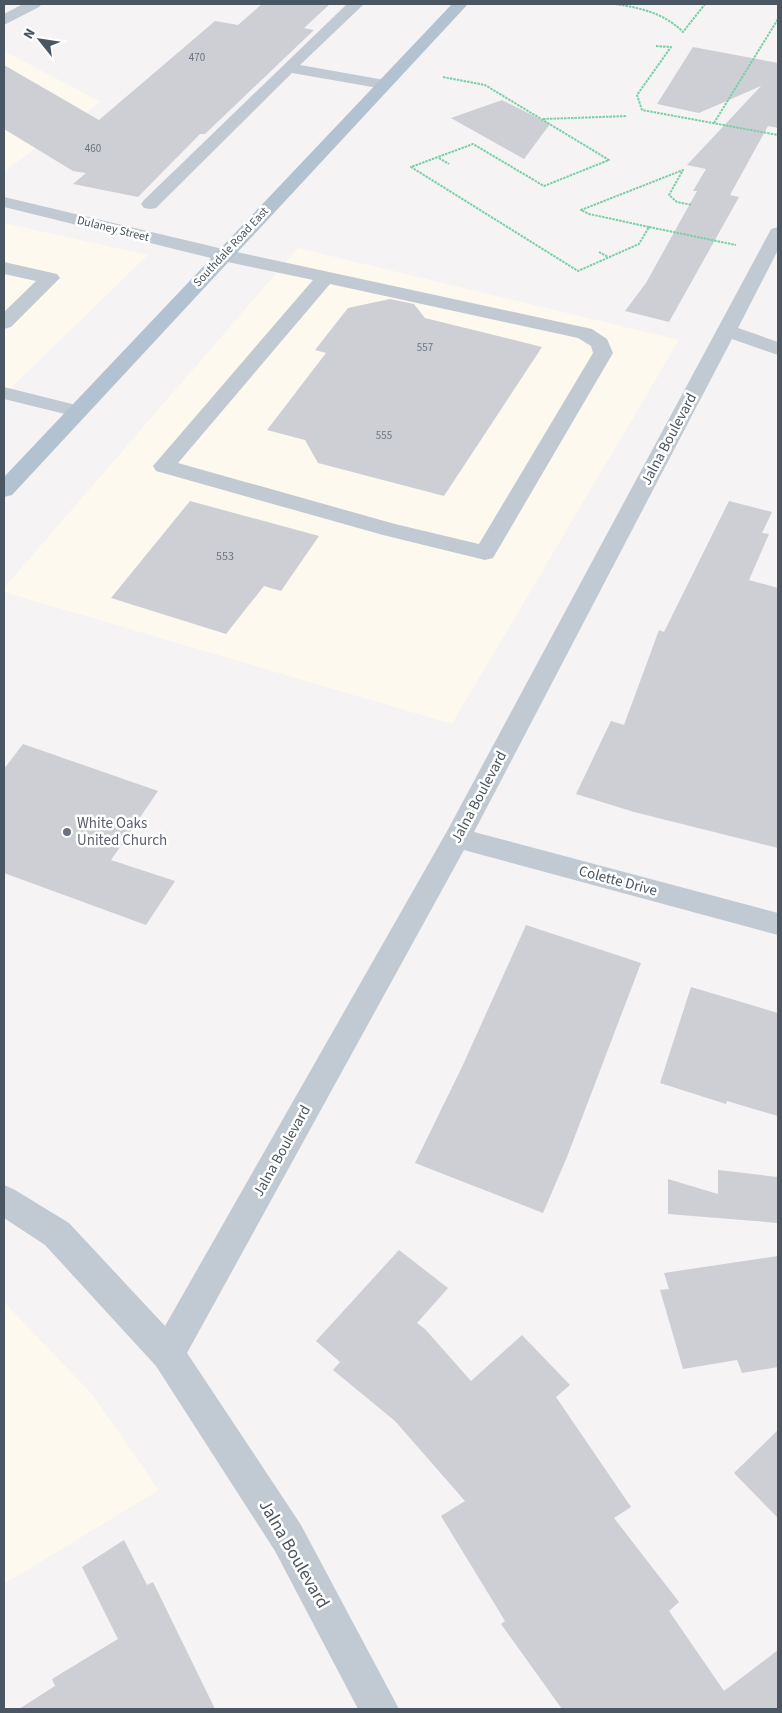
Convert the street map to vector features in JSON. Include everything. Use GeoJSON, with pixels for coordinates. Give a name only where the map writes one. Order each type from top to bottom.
{"type":"FeatureCollection","features":[{"type":"Feature","properties":{"kind":"main road","name":"Southdale Road East"},"geometry":{"type":"LineString","coordinates":[[4,490],[460,4]]}},
{"type":"Feature","properties":{"kind":"street"},"geometry":{"type":"LineString","coordinates":[[4,20],[34,4]]}},
{"type":"Feature","properties":{"kind":"street"},"geometry":{"type":"LineString","coordinates":[[150,204],[356,4]]}},
{"type":"Feature","properties":{"kind":"street"},"geometry":{"type":"LineString","coordinates":[[288,68],[384,84]]}},
{"type":"Feature","properties":{"kind":"street","name":"Dulaney Street"},"geometry":{"type":"LineString","coordinates":[[4,202],[325,278],[585,333],[600,343],[603,353],[484,554],[391,530],[164,466],[325,278]]}},
{"type":"Feature","properties":{"kind":"street","name":"Jalna Boulevard"},"geometry":{"type":"LineString","coordinates":[[168,1354],[457,838],[778,233]]}},
{"type":"Feature","properties":{"kind":"street"},"geometry":{"type":"LineString","coordinates":[[4,268],[50,278],[4,323]]}},
{"type":"Feature","properties":{"kind":"street"},"geometry":{"type":"LineString","coordinates":[[726,331],[778,349]]}},
{"type":"Feature","properties":{"kind":"street"},"geometry":{"type":"LineString","coordinates":[[4,393],[77,411]]}},
{"type":"Feature","properties":{"kind":"street","name":"Colette Drive"},"geometry":{"type":"LineString","coordinates":[[457,838],[778,924]]}},
{"type":"Feature","properties":{"kind":"street","name":"Jalna Boulevard"},"geometry":{"type":"LineString","coordinates":[[4,1200],[57,1234],[168,1354],[288,1538],[379,1709]]}},
{"type":"Feature","properties":{"kind":"path"},"geometry":{"type":"LineString","coordinates":[[615,4],[641,8],[662,15],[673,22],[682,32],[705,4]]}},
{"type":"Feature","properties":{"kind":"path"},"geometry":{"type":"LineString","coordinates":[[714,123],[778,20]]}},
{"type":"Feature","properties":{"kind":"path"},"geometry":{"type":"LineString","coordinates":[[656,46],[671,48],[637,96],[642,110],[778,135]]}},
{"type":"Feature","properties":{"kind":"path"},"geometry":{"type":"LineString","coordinates":[[443,76],[485,85],[609,160],[544,186],[473,144],[411,167],[578,271],[639,244],[649,227]]}},
{"type":"Feature","properties":{"kind":"path"},"geometry":{"type":"LineString","coordinates":[[542,120],[627,116]]}},
{"type":"Feature","properties":{"kind":"path"},"geometry":{"type":"LineString","coordinates":[[438,157],[449,164]]}},
{"type":"Feature","properties":{"kind":"path"},"geometry":{"type":"LineString","coordinates":[[692,205],[677,202],[669,196],[683,170],[581,210],[589,214],[736,245]]}},
{"type":"Feature","properties":{"kind":"path"},"geometry":{"type":"LineString","coordinates":[[599,252],[608,257]]}},
{"type":"Feature","properties":{"kind":"shaded area"},"geometry":{"type":"Polygon","coordinates":[[[4,51],[101,102],[4,171],[4,51]]]}},
{"type":"Feature","properties":{"kind":"shaded area"},"geometry":{"type":"Polygon","coordinates":[[[4,223],[148,255],[4,395],[4,223]]]}},
{"type":"Feature","properties":{"kind":"shaded area"},"geometry":{"type":"Polygon","coordinates":[[[298,248],[679,340],[452,724],[4,592],[4,588],[298,248]]]}},
{"type":"Feature","properties":{"kind":"shaded area"},"geometry":{"type":"Polygon","coordinates":[[[4,1302],[92,1394],[159,1490],[4,1584],[4,1302]]]}},
{"type":"Feature","properties":{"kind":"building"},"geometry":{"type":"Polygon","coordinates":[[[262,4],[330,4],[304,28],[314,30],[205,134],[200,134],[138,197],[73,184],[86,173],[73,171],[4,129],[4,65],[99,120],[215,21],[238,25],[262,4]]]}},
{"type":"Feature","properties":{"kind":"building"},"geometry":{"type":"Polygon","coordinates":[[[693,47],[778,63],[778,128],[768,126],[730,195],[739,197],[669,322],[625,311],[646,283],[697,191],[693,191],[706,169],[687,165],[761,86],[699,113],[657,104],[693,47]]]}},
{"type":"Feature","properties":{"kind":"building"},"geometry":{"type":"Polygon","coordinates":[[[502,100],[550,124],[524,159],[451,118],[502,100]]]}},
{"type":"Feature","properties":{"kind":"building"},"geometry":{"type":"Polygon","coordinates":[[[390,299],[414,304],[425,318],[542,347],[444,496],[318,463],[305,440],[267,430],[326,353],[315,350],[348,308],[390,299]]]}},
{"type":"Feature","properties":{"kind":"building"},"geometry":{"type":"Polygon","coordinates":[[[190,501],[319,536],[281,591],[264,586],[226,634],[111,598],[190,501]]]}},
{"type":"Feature","properties":{"kind":"building"},"geometry":{"type":"Polygon","coordinates":[[[729,501],[772,512],[762,533],[769,534],[749,580],[778,588],[778,848],[634,812],[576,794],[611,721],[624,725],[659,630],[664,632],[729,501]]]}},
{"type":"Feature","properties":{"kind":"building","name":"White Oaks United Church"},"geometry":{"type":"Polygon","coordinates":[[[23,744],[158,791],[111,860],[175,881],[146,925],[4,873],[4,769],[23,744]]]}},
{"type":"Feature","properties":{"kind":"building"},"geometry":{"type":"Polygon","coordinates":[[[526,925],[641,963],[567,1157],[543,1213],[415,1163],[462,1067],[526,925]]]}},
{"type":"Feature","properties":{"kind":"building"},"geometry":{"type":"Polygon","coordinates":[[[691,987],[778,1013],[778,1116],[727,1101],[726,1104],[660,1083],[691,987]]]}},
{"type":"Feature","properties":{"kind":"building"},"geometry":{"type":"Polygon","coordinates":[[[718,1170],[778,1177],[778,1223],[668,1214],[668,1179],[718,1194],[718,1170]]]}},
{"type":"Feature","properties":{"kind":"building"},"geometry":{"type":"Polygon","coordinates":[[[399,1250],[448,1288],[417,1323],[425,1329],[471,1381],[522,1335],[570,1385],[556,1397],[631,1507],[614,1518],[679,1602],[669,1611],[724,1691],[778,1650],[778,1709],[562,1709],[501,1624],[505,1621],[441,1516],[465,1501],[395,1421],[333,1370],[340,1362],[316,1341],[399,1250]]]}},
{"type":"Feature","properties":{"kind":"building"},"geometry":{"type":"Polygon","coordinates":[[[778,1256],[778,1367],[742,1373],[737,1360],[683,1369],[660,1290],[669,1289],[664,1273],[778,1256]]]}},
{"type":"Feature","properties":{"kind":"building"},"geometry":{"type":"Polygon","coordinates":[[[778,1430],[778,1518],[734,1473],[778,1430]]]}},
{"type":"Feature","properties":{"kind":"building"},"geometry":{"type":"Polygon","coordinates":[[[124,1540],[147,1585],[153,1582],[215,1709],[19,1709],[55,1686],[52,1679],[118,1639],[82,1567],[124,1540]]]}},
{"type":"Feature","properties":{"kind":"place","name":"White Oaks United Church"},"geometry":{"type":"Point","coordinates":[67,832]}}]}
